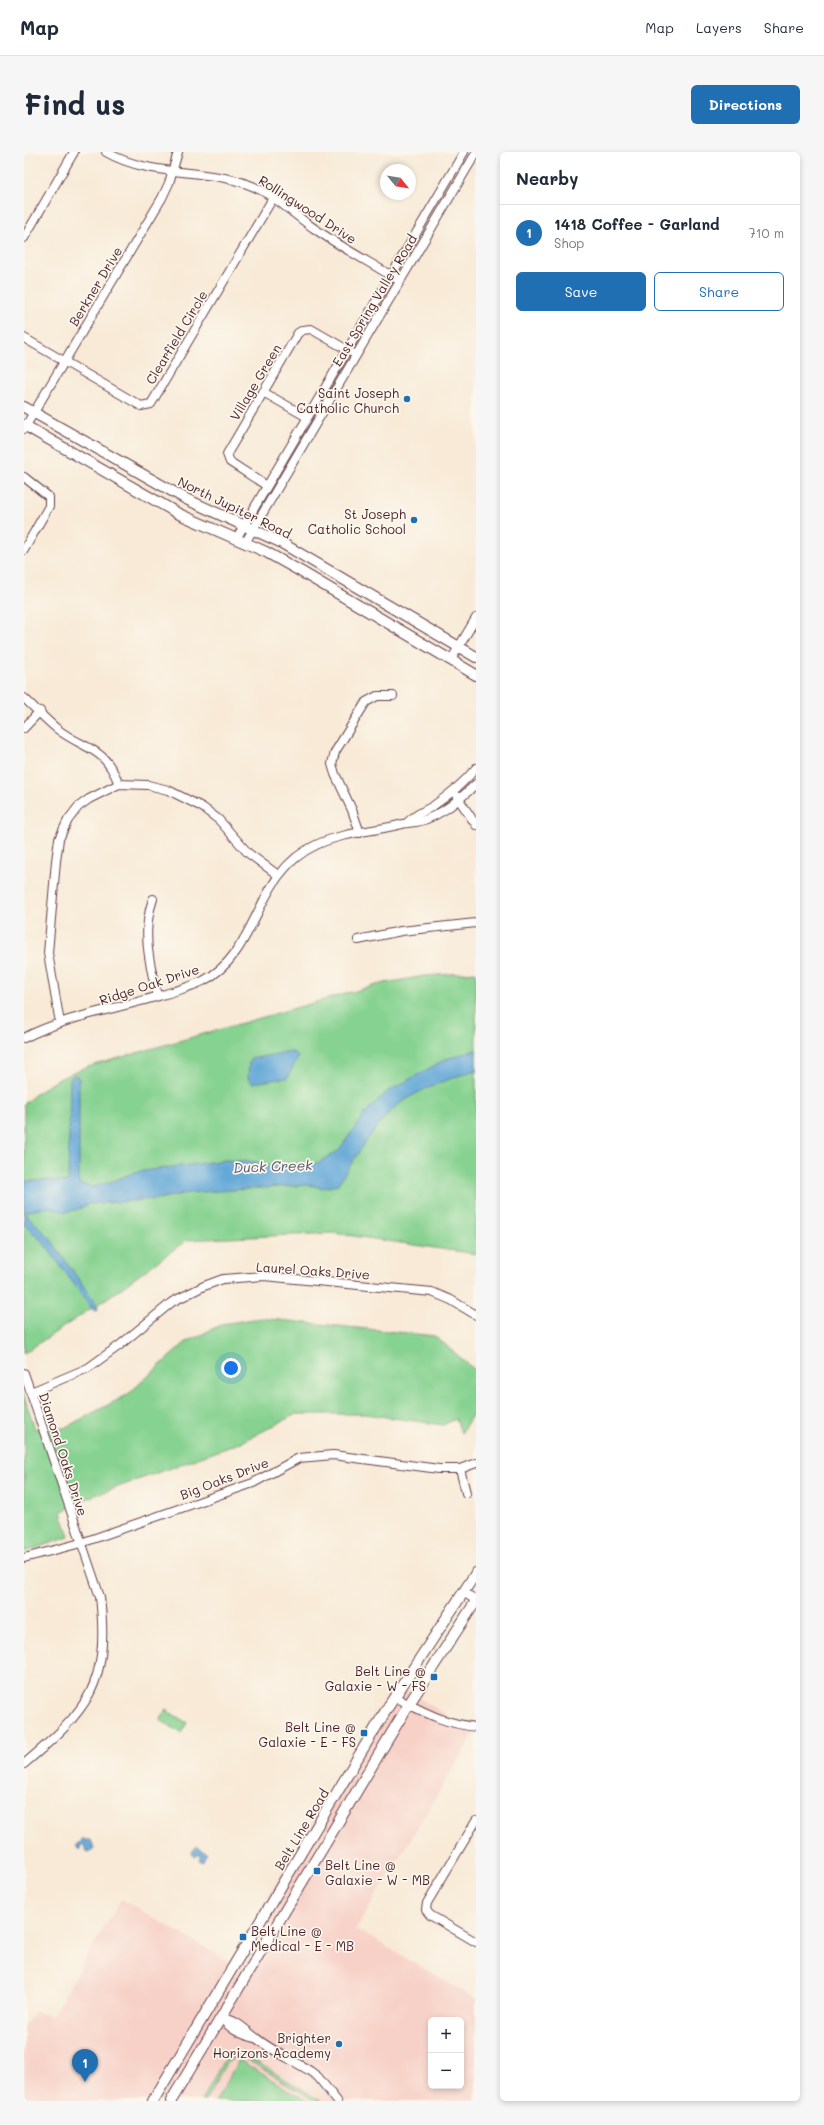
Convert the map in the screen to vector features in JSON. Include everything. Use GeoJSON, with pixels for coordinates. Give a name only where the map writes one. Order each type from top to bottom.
{"type":"FeatureCollection","features":[{"type":"Feature","properties":{"kind":"main road","name":"North Jupiter Road"},"geometry":{"type":"LineString","coordinates":[[24,407],[186,499],[276,540],[476,657]]}},
{"type":"Feature","properties":{"kind":"main road","name":"North Jupiter Road"},"geometry":{"type":"LineString","coordinates":[[25,427],[179,514],[266,552],[476,675]]}},
{"type":"Feature","properties":{"kind":"main road"},"geometry":{"type":"LineString","coordinates":[[325,586],[333,573]]}},
{"type":"Feature","properties":{"kind":"main road"},"geometry":{"type":"LineString","coordinates":[[395,627],[402,614]]}},
{"type":"Feature","properties":{"kind":"main road","name":"Belt Line Road"},"geometry":{"type":"LineString","coordinates":[[153,2101],[394,1697],[476,1573]]}},
{"type":"Feature","properties":{"kind":"main road"},"geometry":{"type":"LineString","coordinates":[[171,2101],[409,1704],[476,1601]]}},
{"type":"Feature","properties":{"kind":"main road"},"geometry":{"type":"LineString","coordinates":[[276,1897],[290,1904]]}},
{"type":"Feature","properties":{"kind":"main road"},"geometry":{"type":"LineString","coordinates":[[212,2004],[222,2018]]}},
{"type":"Feature","properties":{"kind":"street"},"geometry":{"type":"LineString","coordinates":[[24,238],[74,152]]}},
{"type":"Feature","properties":{"kind":"street","name":"Rollingwood Drive"},"geometry":{"type":"LineString","coordinates":[[106,152],[137,164],[172,171],[221,176],[248,184],[273,198],[315,229],[399,281]]}},
{"type":"Feature","properties":{"kind":"street","name":"Berkner Drive"},"geometry":{"type":"LineString","coordinates":[[25,427],[162,198],[169,183],[178,152]]}},
{"type":"Feature","properties":{"kind":"street","name":"East Spring Valley Road"},"geometry":{"type":"LineString","coordinates":[[240,541],[351,352],[391,276],[464,152]]}},
{"type":"Feature","properties":{"kind":"street","name":"East Spring Valley Road"},"geometry":{"type":"LineString","coordinates":[[248,527],[267,486],[307,416],[399,281],[476,152]]}},
{"type":"Feature","properties":{"kind":"street","name":"Clearfield Circle"},"geometry":{"type":"LineString","coordinates":[[24,338],[141,406],[151,404],[273,198]]}},
{"type":"Feature","properties":{"kind":"street","name":"Village Green"},"geometry":{"type":"LineString","coordinates":[[267,486],[227,459],[230,448],[298,333],[303,330],[311,330],[351,352]]}},
{"type":"Feature","properties":{"kind":"street"},"geometry":{"type":"LineString","coordinates":[[263,392],[307,416]]}},
{"type":"Feature","properties":{"kind":"street"},"geometry":{"type":"LineString","coordinates":[[24,478],[49,497],[49,506],[24,550]]}},
{"type":"Feature","properties":{"kind":"street"},"geometry":{"type":"LineString","coordinates":[[451,660],[476,618]]}},
{"type":"Feature","properties":{"kind":"street"},"geometry":{"type":"LineString","coordinates":[[360,833],[352,810],[335,774],[332,764],[335,752],[366,702],[377,696],[393,696]]}},
{"type":"Feature","properties":{"kind":"street"},"geometry":{"type":"LineString","coordinates":[[24,698],[40,711],[56,728],[89,747],[104,758],[112,768],[119,784]]}},
{"type":"Feature","properties":{"kind":"street"},"geometry":{"type":"LineString","coordinates":[[24,728],[40,711]]}},
{"type":"Feature","properties":{"kind":"street","name":"Ridge Oak Drive"},"geometry":{"type":"LineString","coordinates":[[407,823],[414,815],[431,807],[454,791],[476,768]]}},
{"type":"Feature","properties":{"kind":"street"},"geometry":{"type":"LineString","coordinates":[[60,1024],[48,953],[59,839],[68,820],[78,807],[98,793],[119,784],[148,785],[168,790],[202,807],[219,820],[248,853],[278,875]]}},
{"type":"Feature","properties":{"kind":"street","name":"Ridge Oak Drive"},"geometry":{"type":"LineString","coordinates":[[24,1038],[60,1024],[157,996],[202,981],[221,969],[235,954],[246,936],[262,900],[278,875],[290,862],[315,845],[337,838],[407,823],[416,823],[435,815],[459,799],[476,784]]}},
{"type":"Feature","properties":{"kind":"street"},"geometry":{"type":"LineString","coordinates":[[454,791],[476,824]]}},
{"type":"Feature","properties":{"kind":"street"},"geometry":{"type":"LineString","coordinates":[[153,899],[150,909],[147,951],[157,996]]}},
{"type":"Feature","properties":{"kind":"street"},"geometry":{"type":"LineString","coordinates":[[358,940],[401,931],[476,923]]}},
{"type":"Feature","properties":{"kind":"street","name":"Laurel Oaks Drive"},"geometry":{"type":"LineString","coordinates":[[31,1392],[88,1368],[120,1345],[172,1302],[204,1286],[224,1279],[264,1276],[432,1292],[451,1300],[476,1315]]}},
{"type":"Feature","properties":{"kind":"street","name":"Diamond Oaks Drive"},"geometry":{"type":"LineString","coordinates":[[24,1373],[100,1597],[103,1626],[102,1652],[94,1685],[83,1706],[62,1731],[24,1764]]}},
{"type":"Feature","properties":{"kind":"street","name":"Big Oaks Drive"},"geometry":{"type":"LineString","coordinates":[[24,1558],[81,1543],[253,1483],[299,1458],[333,1454],[439,1469],[460,1469],[476,1463]]}},
{"type":"Feature","properties":{"kind":"street"},"geometry":{"type":"LineString","coordinates":[[460,1469],[466,1493]]}},
{"type":"Feature","properties":{"kind":"street"},"geometry":{"type":"LineString","coordinates":[[463,1592],[476,1601]]}},
{"type":"Feature","properties":{"kind":"street"},"geometry":{"type":"LineString","coordinates":[[394,1697],[443,1721],[476,1727]]}},
{"type":"Feature","properties":{"kind":"street"},"geometry":{"type":"LineString","coordinates":[[476,1821],[427,1903],[426,1910],[430,1915],[476,1942]]}},
{"type":"Feature","properties":{"kind":"street"},"geometry":{"type":"LineString","coordinates":[[222,2018],[227,2026],[241,2034],[256,2038],[310,2071],[318,2077],[337,2101]]}},
{"type":"Feature","properties":{"kind":"shaded area"},"geometry":{"type":"Polygon","coordinates":[[[394,1683],[475,1732],[356,1929],[476,1999],[476,2101],[24,2101],[24,2028],[34,2011],[52,2016],[121,1899],[230,1962],[394,1683]]]}},
{"type":"Feature","properties":{"kind":"green space"},"geometry":{"type":"Polygon","coordinates":[[[476,972],[476,1254],[333,1233],[187,1240],[116,1292],[24,1353],[24,1104],[38,1092],[54,1082],[87,1067],[380,984],[424,976],[476,972]]]}},
{"type":"Feature","properties":{"kind":"green space"},"geometry":{"type":"Polygon","coordinates":[[[260,1318],[435,1336],[476,1371],[476,1409],[461,1433],[456,1419],[443,1425],[365,1414],[296,1414],[240,1443],[82,1500],[61,1512],[69,1537],[24,1552],[24,1396],[35,1429],[64,1428],[127,1395],[185,1343],[222,1324],[260,1318]]]}},
{"type":"Feature","properties":{"kind":"green space"},"geometry":{"type":"Polygon","coordinates":[[[166,1710],[187,1723],[181,1733],[160,1720],[166,1710]]]}},
{"type":"Feature","properties":{"kind":"green space"},"geometry":{"type":"Polygon","coordinates":[[[238,2054],[247,2056],[321,2101],[315,2101],[246,2059],[240,2058],[232,2059],[225,2065],[205,2101],[201,2101],[224,2060],[238,2054]]]}},
{"type":"Feature","properties":{"kind":"green space"},"geometry":{"type":"Polygon","coordinates":[[[239,2060],[307,2101],[215,2101],[239,2060]]]}},
{"type":"Feature","properties":{"kind":"water"},"geometry":{"type":"Polygon","coordinates":[[[476,1050],[476,1070],[441,1082],[416,1094],[395,1107],[367,1140],[337,1185],[322,1188],[309,1185],[188,1193],[157,1199],[89,1204],[76,1210],[64,1212],[49,1207],[24,1212],[24,1181],[50,1180],[68,1182],[70,1078],[76,1075],[79,1078],[79,1184],[93,1187],[135,1172],[226,1160],[256,1162],[275,1167],[318,1163],[338,1151],[367,1111],[387,1092],[446,1059],[476,1050]]]}},
{"type":"Feature","properties":{"kind":"water"},"geometry":{"type":"Polygon","coordinates":[[[293,1052],[298,1056],[287,1078],[252,1083],[248,1078],[249,1063],[251,1059],[293,1052]]]}},
{"type":"Feature","properties":{"kind":"water"},"geometry":{"type":"Polygon","coordinates":[[[24,1212],[49,1237],[98,1307],[97,1311],[93,1310],[43,1242],[24,1224],[24,1212]]]}},
{"type":"Feature","properties":{"kind":"water"},"geometry":{"type":"Polygon","coordinates":[[[81,1840],[91,1840],[94,1848],[89,1853],[85,1851],[85,1845],[78,1849],[76,1845],[81,1840]]]}},
{"type":"Feature","properties":{"kind":"water"},"geometry":{"type":"Polygon","coordinates":[[[196,1846],[207,1853],[202,1862],[199,1860],[201,1856],[197,1854],[196,1857],[191,1854],[196,1846]]]}},
{"type":"Feature","properties":{"kind":"place","name":"Saint Joseph Catholic Church"},"geometry":{"type":"Point","coordinates":[407,399]}},
{"type":"Feature","properties":{"kind":"place","name":"St Joseph Catholic School"},"geometry":{"type":"Point","coordinates":[414,520]}},
{"type":"Feature","properties":{"kind":"place","name":"Belt Line @ Galaxie - W - FS"},"geometry":{"type":"Point","coordinates":[434,1677]}},
{"type":"Feature","properties":{"kind":"place","name":"Belt Line @ Galaxie - E - FS"},"geometry":{"type":"Point","coordinates":[364,1733]}},
{"type":"Feature","properties":{"kind":"place","name":"Belt Line @ Galaxie - W - MB"},"geometry":{"type":"Point","coordinates":[317,1871]}},
{"type":"Feature","properties":{"kind":"place","name":"Belt Line @ Medical - E - MB"},"geometry":{"type":"Point","coordinates":[243,1937]}},
{"type":"Feature","properties":{"kind":"place","name":"Brighter Horizons Academy"},"geometry":{"type":"Point","coordinates":[339,2044]}},
{"type":"Feature","properties":{"kind":"place","name":"1418 Coffee - Garland"},"geometry":{"type":"Point","coordinates":[85,2082]}},
{"type":"Feature","properties":{"kind":"water label","name":"Duck Creek"},"geometry":{"type":"Point","coordinates":[273,1166]}}]}
